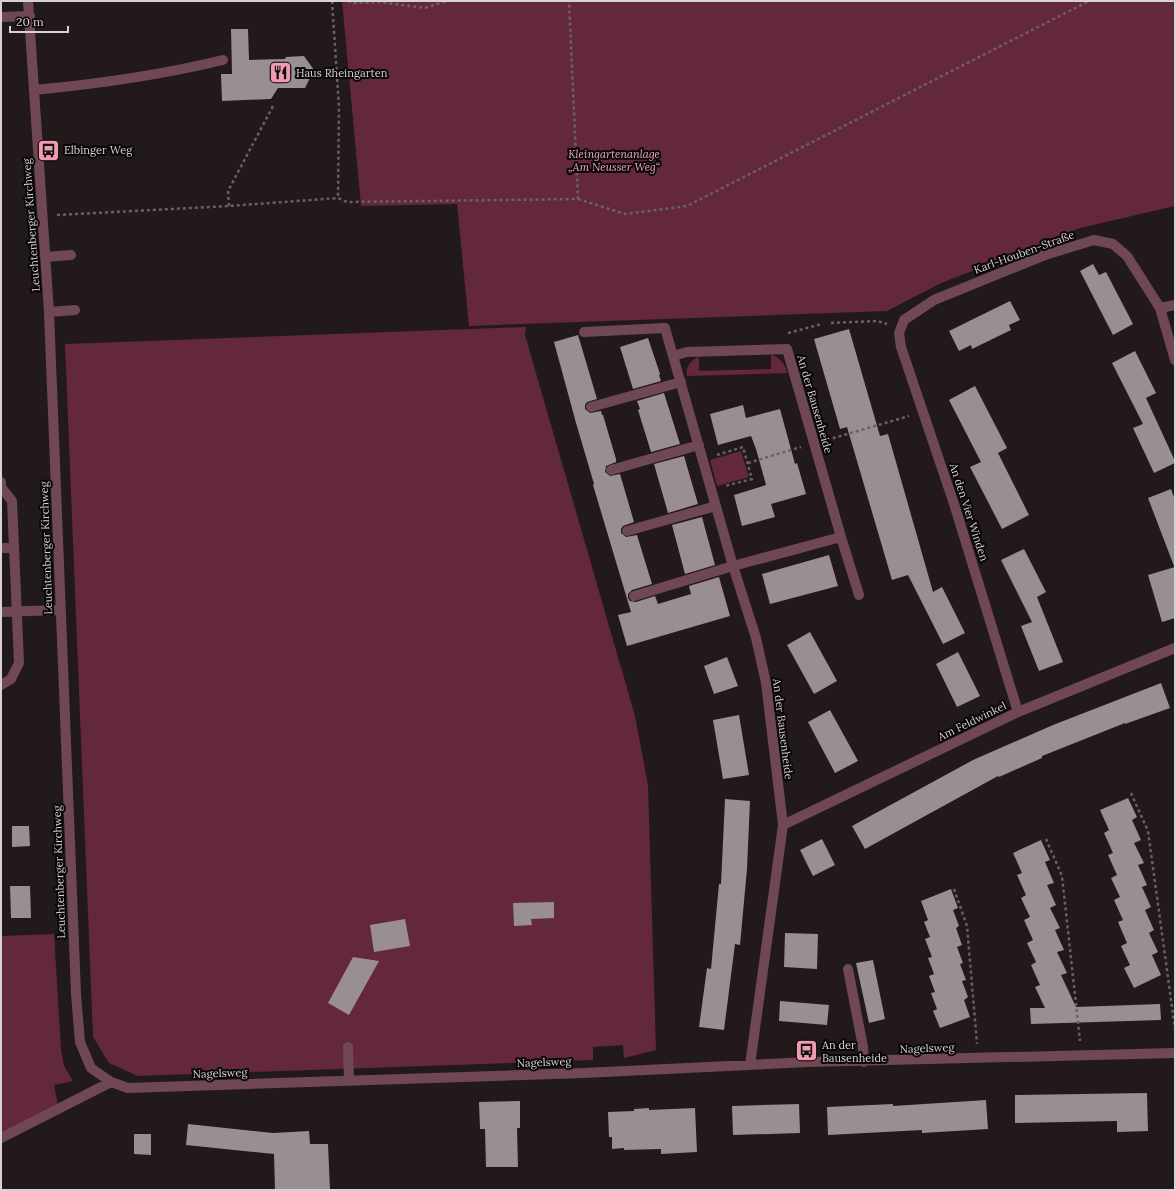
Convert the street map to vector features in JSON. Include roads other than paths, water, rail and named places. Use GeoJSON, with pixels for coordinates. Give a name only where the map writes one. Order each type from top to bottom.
{"type":"FeatureCollection","features":[{"type":"Feature","properties":{"kind":"street","name":"Leuchtenberger Kirchweg"},"geometry":{"type":"LineString","coordinates":[[28,1],[49,312],[76,994],[80,1042],[91,1068],[111,1082]]}},
{"type":"Feature","properties":{"kind":"street"},"geometry":{"type":"LineString","coordinates":[[1,17],[30,16]]}},
{"type":"Feature","properties":{"kind":"street"},"geometry":{"type":"LineString","coordinates":[[34,90],[81,86],[223,60]]}},
{"type":"Feature","properties":{"kind":"street","name":"Karl-Houben-Straße"},"geometry":{"type":"LineString","coordinates":[[902,324],[934,300],[1045,255],[1094,240],[1113,244],[1127,256],[1160,308]]}},
{"type":"Feature","properties":{"kind":"street"},"geometry":{"type":"LineString","coordinates":[[45,257],[71,255]]}},
{"type":"Feature","properties":{"kind":"street"},"geometry":{"type":"LineString","coordinates":[[1175,305],[1160,308],[1175,360]]}},
{"type":"Feature","properties":{"kind":"street"},"geometry":{"type":"LineString","coordinates":[[49,312],[75,310]]}},
{"type":"Feature","properties":{"kind":"street","name":"An den Vier Winden"},"geometry":{"type":"LineString","coordinates":[[902,324],[899,333],[901,347],[955,507],[1018,712]]}},
{"type":"Feature","properties":{"kind":"street","name":"An der Bausenheide"},"geometry":{"type":"LineString","coordinates":[[584,332],[665,328],[733,566],[756,638],[766,684],[783,825],[750,1065]]}},
{"type":"Feature","properties":{"kind":"street","name":"An der Bausenheide"},"geometry":{"type":"LineString","coordinates":[[673,356],[687,352],[787,349],[859,595]]}},
{"type":"Feature","properties":{"kind":"street"},"geometry":{"type":"LineString","coordinates":[[591,407],[681,382]]}},
{"type":"Feature","properties":{"kind":"street"},"geometry":{"type":"LineString","coordinates":[[611,470],[699,445]]}},
{"type":"Feature","properties":{"kind":"street"},"geometry":{"type":"LineString","coordinates":[[1,482],[1,488],[12,502],[19,663],[11,679],[1,684]]}},
{"type":"Feature","properties":{"kind":"street"},"geometry":{"type":"LineString","coordinates":[[627,531],[716,506]]}},
{"type":"Feature","properties":{"kind":"street"},"geometry":{"type":"LineString","coordinates":[[634,596],[733,566],[841,537]]}},
{"type":"Feature","properties":{"kind":"street"},"geometry":{"type":"LineString","coordinates":[[1,548],[14,548]]}},
{"type":"Feature","properties":{"kind":"street"},"geometry":{"type":"LineString","coordinates":[[1,612],[60,610]]}},
{"type":"Feature","properties":{"kind":"street","name":"Am Feldwinkel"},"geometry":{"type":"LineString","coordinates":[[783,825],[1018,712],[1175,648]]}},
{"type":"Feature","properties":{"kind":"street"},"geometry":{"type":"LineString","coordinates":[[848,969],[863,1047],[864,1062]]}},
{"type":"Feature","properties":{"kind":"street"},"geometry":{"type":"LineString","coordinates":[[348,1047],[349,1081]]}},
{"type":"Feature","properties":{"kind":"street","name":"Nagelsweg"},"geometry":{"type":"LineString","coordinates":[[111,1082],[128,1088],[349,1081],[808,1062],[864,1062],[1175,1052]]}},
{"type":"Feature","properties":{"kind":"street"},"geometry":{"type":"LineString","coordinates":[[1,1138],[111,1082]]}},
{"type":"Feature","properties":{"kind":"place","name":"Haus Rheingarten"},"geometry":{"type":"Point","coordinates":[281,73]}},
{"type":"Feature","properties":{"kind":"place","name":"Elbinger Weg"},"geometry":{"type":"Point","coordinates":[48,150]}},
{"type":"Feature","properties":{"kind":"place","name":"An der Bausenheide"},"geometry":{"type":"Point","coordinates":[807,1051]}},
{"type":"Feature","properties":{"kind":"park label","name":"Kleingartenanlage „Am Neusser Weg“"},"geometry":{"type":"Point","coordinates":[614,160]}}]}
